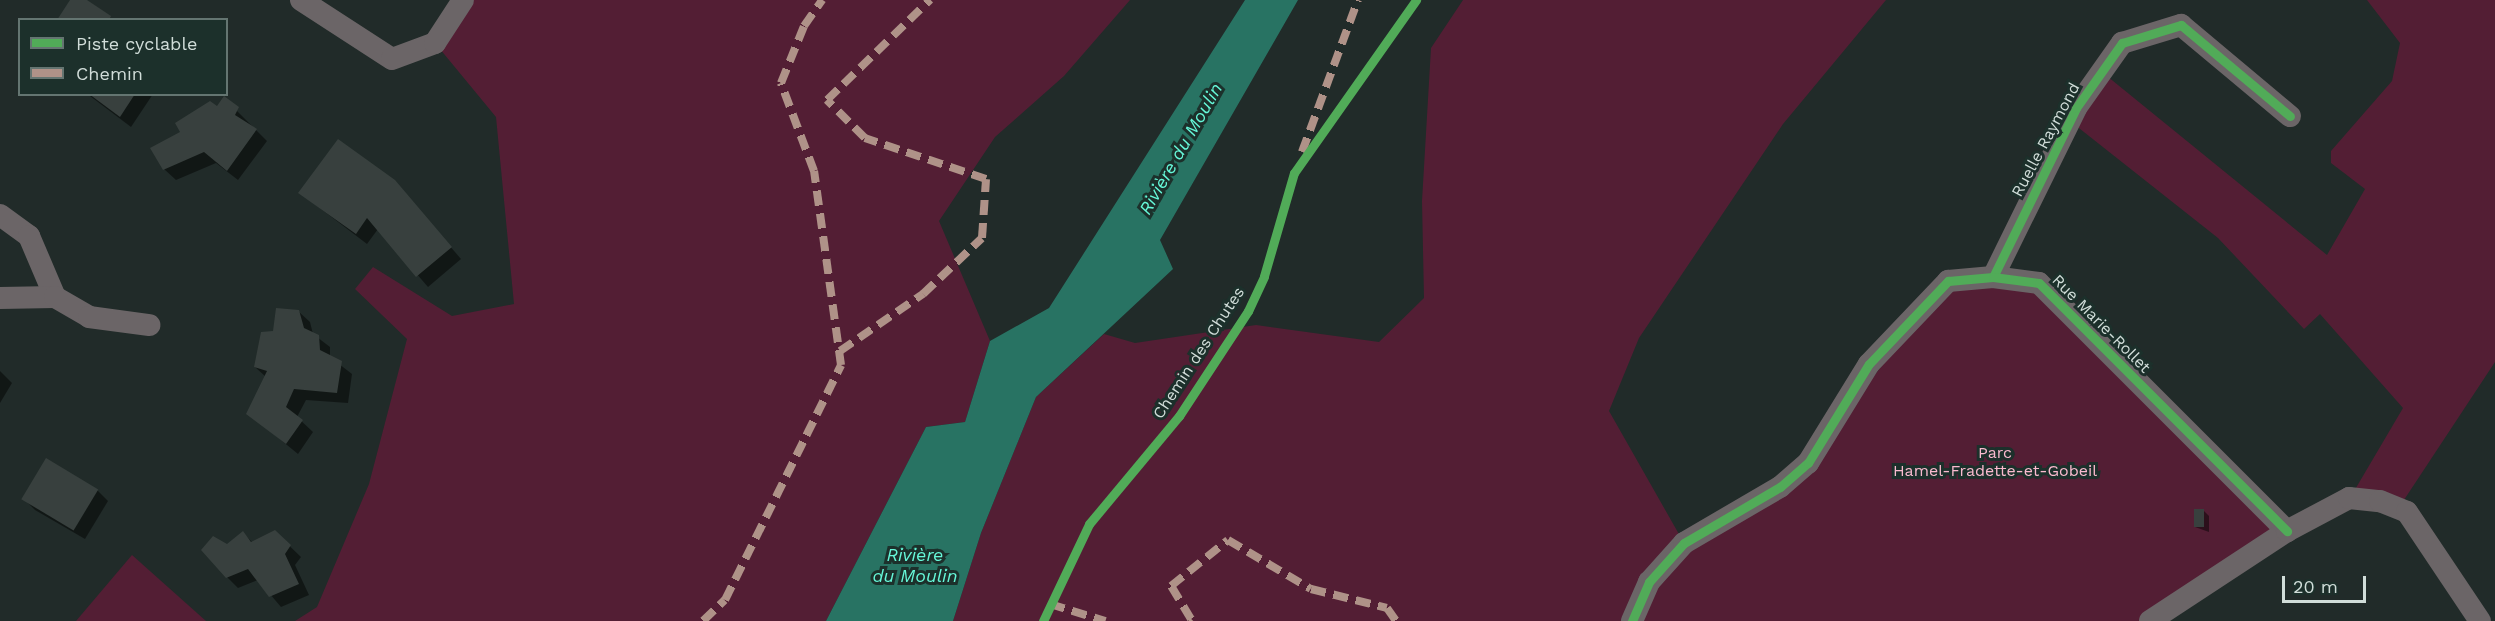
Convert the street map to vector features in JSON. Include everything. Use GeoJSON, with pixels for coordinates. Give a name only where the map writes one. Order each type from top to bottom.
{"type":"FeatureCollection","features":[{"type":"Feature","properties":{"kind":"street"},"geometry":{"type":"LineString","coordinates":[[301,0],[392,59],[435,43],[463,0]]}},
{"type":"Feature","properties":{"kind":"street","name":"Ruelle Raymond"},"geometry":{"type":"LineString","coordinates":[[1993,277],[2076,108],[2122,43],[2181,25],[2290,116]]}},
{"type":"Feature","properties":{"kind":"street"},"geometry":{"type":"LineString","coordinates":[[0,215],[29,236],[55,297]]}},
{"type":"Feature","properties":{"kind":"street","name":"Rue Marie-Rollet"},"geometry":{"type":"LineString","coordinates":[[1632,621],[1649,582],[1684,543],[1780,487],[1808,463],[1869,364],[1948,281],[1993,277],[2039,283],[2287,531]]}},
{"type":"Feature","properties":{"kind":"street"},"geometry":{"type":"LineString","coordinates":[[0,298],[55,297],[89,317],[149,326]]}},
{"type":"Feature","properties":{"kind":"street"},"geometry":{"type":"LineString","coordinates":[[2150,621],[2287,531],[2349,498],[2380,501],[2407,512],[2480,621]]}},
{"type":"Feature","properties":{"kind":"green space"},"geometry":{"type":"Polygon","coordinates":[[[463,0],[1130,0],[1064,76],[995,137],[939,221],[990,341],[965,422],[926,427],[826,621],[295,621],[317,607],[369,484],[407,339],[355,289],[373,267],[452,316],[514,304],[496,117],[435,43],[463,0]]]}},
{"type":"Feature","properties":{"kind":"green space","name":"Parc Hamel-Fradette-et-Gobeil"},"geometry":{"type":"Polygon","coordinates":[[[1463,0],[1886,0],[1783,124],[1639,338],[1609,411],[1684,543],[1780,487],[1827,436],[1948,281],[2039,283],[2287,531],[2150,621],[953,621],[981,533],[1036,397],[1104,334],[1135,343],[1256,325],[1379,342],[1424,298],[1422,201],[1431,48],[1463,0]]]}},
{"type":"Feature","properties":{"kind":"green space"},"geometry":{"type":"Polygon","coordinates":[[[2367,0],[2495,0],[2495,362],[2398,509],[2350,498],[2403,408],[2320,314],[2304,329],[2218,238],[2070,121],[2102,72],[2327,255],[2365,189],[2331,163],[2331,151],[2392,81],[2400,43],[2367,0]]]}},
{"type":"Feature","properties":{"kind":"green space"},"geometry":{"type":"Polygon","coordinates":[[[132,555],[206,621],[76,621],[132,555]]]}},
{"type":"Feature","properties":{"kind":"water","name":"Rivière du Moulin"},"geometry":{"type":"Polygon","coordinates":[[[1245,0],[1298,0],[1160,240],[1173,269],[1036,397],[981,533],[953,621],[826,621],[926,427],[965,422],[990,341],[1049,308],[1245,0]]]}},
{"type":"Feature","properties":{"kind":"building"},"geometry":{"type":"Polygon","coordinates":[[[70,0],[87,0],[111,16],[110,18],[58,18],[70,0]]]}},
{"type":"Feature","properties":{"kind":"building"},"geometry":{"type":"Polygon","coordinates":[[[92,96],[134,96],[120,117],[92,96]]]}},
{"type":"Feature","properties":{"kind":"building"},"geometry":{"type":"Polygon","coordinates":[[[224,96],[239,107],[235,115],[257,129],[227,171],[204,152],[163,170],[150,148],[180,132],[175,123],[210,101],[217,106],[224,96]]]}},
{"type":"Feature","properties":{"kind":"building"},"geometry":{"type":"Polygon","coordinates":[[[338,139],[395,180],[452,247],[416,277],[367,218],[356,234],[298,193],[338,139]]]}},
{"type":"Feature","properties":{"kind":"building"},"geometry":{"type":"Polygon","coordinates":[[[276,308],[299,310],[304,328],[319,335],[320,350],[342,361],[337,393],[294,389],[286,407],[303,420],[286,444],[246,414],[267,371],[254,367],[261,332],[273,331],[276,308]]]}},
{"type":"Feature","properties":{"kind":"building"},"geometry":{"type":"Polygon","coordinates":[[[46,458],[98,489],[74,531],[21,499],[46,458]]]}},
{"type":"Feature","properties":{"kind":"building"},"geometry":{"type":"Polygon","coordinates":[[[2194,509],[2204,509],[2204,527],[2194,527],[2194,509]]]}},
{"type":"Feature","properties":{"kind":"building"},"geometry":{"type":"Polygon","coordinates":[[[275,530],[291,545],[285,554],[299,584],[269,597],[248,569],[226,578],[201,550],[213,536],[227,544],[243,531],[251,542],[275,530]]]}},
{"type":"Feature","properties":{"kind":"marked path"},"geometry":{"type":"LineString","coordinates":[[703,621],[725,600],[841,365],[814,171],[781,83],[804,26],[822,0]]}},
{"type":"Feature","properties":{"kind":"marked path"},"geometry":{"type":"LineString","coordinates":[[840,351],[923,294],[982,238],[986,179],[865,138],[827,100],[930,0]]}},
{"type":"Feature","properties":{"kind":"marked path"},"geometry":{"type":"LineString","coordinates":[[1302,152],[1358,0]]}},
{"type":"Feature","properties":{"kind":"marked path"},"geometry":{"type":"LineString","coordinates":[[1189,621],[1191,619],[1171,586],[1228,540],[1311,589],[1387,608],[1396,621]]}},
{"type":"Feature","properties":{"kind":"marked path"},"geometry":{"type":"LineString","coordinates":[[1050,604],[1105,621]]}},
{"type":"Feature","properties":{"kind":"cycle path","name":"Chemin des Chutes"},"geometry":{"type":"LineString","coordinates":[[1043,621],[1089,524],[1179,416],[1248,311],[1264,276],[1294,173],[1416,0]]}},
{"type":"Feature","properties":{"kind":"cycle path"},"geometry":{"type":"LineString","coordinates":[[1993,277],[2076,108],[2122,43],[2181,25],[2290,116]]}},
{"type":"Feature","properties":{"kind":"cycle path"},"geometry":{"type":"LineString","coordinates":[[1632,621],[1649,582],[1684,543],[1780,487],[1808,463],[1869,364],[1948,281],[1993,277],[2039,283],[2287,531]]}}]}
